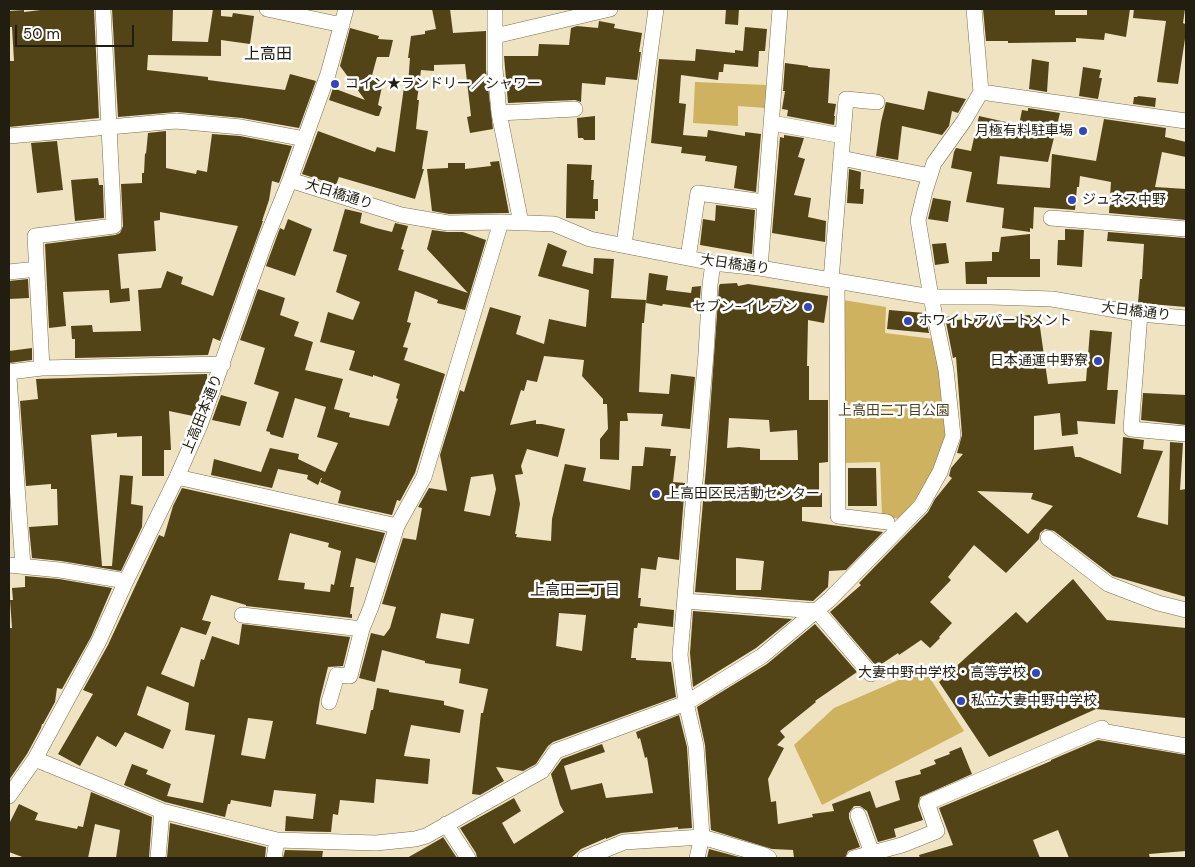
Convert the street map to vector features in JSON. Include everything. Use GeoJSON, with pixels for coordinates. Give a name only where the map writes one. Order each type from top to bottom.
{"type":"FeatureCollection","features":[{"type":"Feature","properties":{"kind":"street"},"geometry":{"type":"LineString","coordinates":[[42,368],[35,236],[114,226],[104,9]]}},
{"type":"Feature","properties":{"kind":"street"},"geometry":{"type":"LineString","coordinates":[[267,9],[342,25]]}},
{"type":"Feature","properties":{"kind":"street","name":"上高田本通り"},"geometry":{"type":"LineString","coordinates":[[9,796],[36,759],[99,641],[200,425],[266,239],[290,180],[328,74],[346,9]]}},
{"type":"Feature","properties":{"kind":"street"},"geometry":{"type":"LineString","coordinates":[[495,9],[495,70],[498,113],[521,223]]}},
{"type":"Feature","properties":{"kind":"street"},"geometry":{"type":"LineString","coordinates":[[495,36],[610,9]]}},
{"type":"Feature","properties":{"kind":"street"},"geometry":{"type":"LineString","coordinates":[[624,245],[656,9]]}},
{"type":"Feature","properties":{"kind":"street"},"geometry":{"type":"LineString","coordinates":[[760,268],[780,9]]}},
{"type":"Feature","properties":{"kind":"street"},"geometry":{"type":"LineString","coordinates":[[36,759],[162,811],[277,840],[376,843],[420,838],[542,771],[556,751],[686,703],[762,656],[817,611],[921,506],[940,472],[953,436],[946,370],[918,220],[934,163],[964,122],[981,92],[974,9]]}},
{"type":"Feature","properties":{"kind":"street"},"geometry":{"type":"LineString","coordinates":[[981,92],[1186,121]]}},
{"type":"Feature","properties":{"kind":"street"},"geometry":{"type":"LineString","coordinates":[[877,102],[846,99],[834,281],[838,516],[887,522]]}},
{"type":"Feature","properties":{"kind":"street"},"geometry":{"type":"LineString","coordinates":[[498,113],[575,109]]}},
{"type":"Feature","properties":{"kind":"street"},"geometry":{"type":"LineString","coordinates":[[9,136],[176,121],[242,127],[305,139]]}},
{"type":"Feature","properties":{"kind":"street"},"geometry":{"type":"LineString","coordinates":[[772,123],[843,136]]}},
{"type":"Feature","properties":{"kind":"street"},"geometry":{"type":"LineString","coordinates":[[841,158],[930,176]]}},
{"type":"Feature","properties":{"kind":"street","name":"大日橋通り"},"geometry":{"type":"LineString","coordinates":[[290,180],[401,215],[448,223],[502,222],[554,224],[590,239],[713,263],[760,268],[931,297],[1052,299],[1140,314],[1186,318]]}},
{"type":"Feature","properties":{"kind":"street"},"geometry":{"type":"LineString","coordinates":[[688,258],[698,193],[764,202]]}},
{"type":"Feature","properties":{"kind":"street"},"geometry":{"type":"LineString","coordinates":[[1051,218],[1186,229]]}},
{"type":"Feature","properties":{"kind":"street"},"geometry":{"type":"LineString","coordinates":[[329,702],[337,675],[350,676],[362,630],[372,607],[397,526],[424,477],[502,222]]}},
{"type":"Feature","properties":{"kind":"street"},"geometry":{"type":"LineString","coordinates":[[696,858],[702,837],[696,746],[686,703],[680,655],[713,263]]}},
{"type":"Feature","properties":{"kind":"street"},"geometry":{"type":"LineString","coordinates":[[9,272],[37,269]]}},
{"type":"Feature","properties":{"kind":"street"},"geometry":{"type":"LineString","coordinates":[[1140,314],[1131,429],[1186,434]]}},
{"type":"Feature","properties":{"kind":"street"},"geometry":{"type":"LineString","coordinates":[[9,372],[42,368],[222,364]]}},
{"type":"Feature","properties":{"kind":"street"},"geometry":{"type":"LineString","coordinates":[[9,378],[16,566],[126,581]]}},
{"type":"Feature","properties":{"kind":"street"},"geometry":{"type":"LineString","coordinates":[[177,477],[397,526]]}},
{"type":"Feature","properties":{"kind":"street"},"geometry":{"type":"LineString","coordinates":[[1048,538],[1108,584],[1158,603],[1186,610]]}},
{"type":"Feature","properties":{"kind":"street"},"geometry":{"type":"LineString","coordinates":[[685,601],[817,611],[871,674]]}},
{"type":"Feature","properties":{"kind":"street"},"geometry":{"type":"LineString","coordinates":[[242,615],[362,630]]}},
{"type":"Feature","properties":{"kind":"street"},"geometry":{"type":"LineString","coordinates":[[854,858],[902,845],[937,831],[927,803],[1102,728],[1101,731],[1186,746]]}},
{"type":"Feature","properties":{"kind":"street"},"geometry":{"type":"LineString","coordinates":[[158,858],[162,811]]}},
{"type":"Feature","properties":{"kind":"street"},"geometry":{"type":"LineString","coordinates":[[858,815],[872,853]]}},
{"type":"Feature","properties":{"kind":"street"},"geometry":{"type":"LineString","coordinates":[[446,824],[468,858]]}},
{"type":"Feature","properties":{"kind":"street"},"geometry":{"type":"LineString","coordinates":[[585,858],[624,842],[702,837],[769,858]]}},
{"type":"Feature","properties":{"kind":"street"},"geometry":{"type":"LineString","coordinates":[[274,858],[277,840]]}},
{"type":"Feature","properties":{"kind":"green space"},"geometry":{"type":"Polygon","coordinates":[[[695,82],[767,85],[766,108],[738,106],[738,126],[693,123],[695,82]]]}},
{"type":"Feature","properties":{"kind":"green space","name":"上高田二丁目公園"},"geometry":{"type":"Polygon","coordinates":[[[843,300],[886,307],[885,333],[934,339],[949,435],[928,482],[901,519],[882,516],[880,462],[843,463],[843,300]]]}},
{"type":"Feature","properties":{"kind":"green space"},"geometry":{"type":"Polygon","coordinates":[[[924,669],[964,731],[822,805],[794,745],[834,708],[924,669]]]}},
{"type":"Feature","properties":{"kind":"building"},"geometry":{"type":"Polygon","coordinates":[[[49,9],[94,9],[99,118],[9,127],[9,61],[14,61],[12,27],[9,27],[9,11],[24,10],[24,12],[49,9]]]}},
{"type":"Feature","properties":{"kind":"building"},"geometry":{"type":"Polygon","coordinates":[[[112,9],[173,9],[172,41],[208,42],[213,9],[221,9],[221,16],[232,17],[233,13],[254,16],[250,44],[221,40],[221,56],[148,55],[147,70],[208,77],[208,80],[285,90],[290,74],[316,81],[299,128],[242,118],[177,112],[118,117],[112,9]]]}},
{"type":"Feature","properties":{"kind":"building"},"geometry":{"type":"Polygon","coordinates":[[[432,9],[450,9],[453,33],[486,31],[486,70],[493,129],[470,133],[467,117],[471,116],[465,64],[434,65],[434,71],[421,70],[416,129],[428,131],[422,169],[424,169],[415,199],[339,177],[336,185],[302,174],[318,131],[375,152],[377,147],[395,152],[404,85],[408,85],[410,58],[408,58],[411,36],[425,34],[425,31],[436,29],[432,9]]]}},
{"type":"Feature","properties":{"kind":"building"},"geometry":{"type":"Polygon","coordinates":[[[726,9],[739,9],[738,25],[725,24],[726,9]]]}},
{"type":"Feature","properties":{"kind":"building"},"geometry":{"type":"Polygon","coordinates":[[[983,9],[1055,9],[1055,15],[1087,15],[1087,9],[1130,9],[1126,37],[1105,33],[1104,40],[1076,38],[1076,42],[1008,43],[1008,41],[986,41],[983,9]]]}},
{"type":"Feature","properties":{"kind":"building"},"geometry":{"type":"Polygon","coordinates":[[[1134,9],[1185,9],[1183,23],[1185,24],[1185,39],[1178,84],[1157,82],[1166,21],[1133,18],[1134,9]]]}},
{"type":"Feature","properties":{"kind":"building"},"geometry":{"type":"Polygon","coordinates":[[[599,21],[615,24],[614,28],[642,33],[637,80],[606,77],[605,85],[582,83],[581,102],[575,100],[508,103],[504,56],[538,56],[539,44],[569,45],[571,28],[577,26],[598,28],[599,21]]]}},
{"type":"Feature","properties":{"kind":"building"},"geometry":{"type":"Polygon","coordinates":[[[745,27],[767,29],[765,51],[759,51],[758,67],[724,64],[723,72],[719,72],[718,80],[681,75],[679,103],[686,104],[683,135],[707,137],[708,130],[745,136],[745,132],[761,134],[756,192],[734,188],[737,166],[705,161],[706,156],[681,153],[682,147],[651,143],[659,59],[695,61],[696,49],[735,53],[735,50],[743,51],[745,27]]]}},
{"type":"Feature","properties":{"kind":"building"},"geometry":{"type":"Polygon","coordinates":[[[350,28],[379,36],[378,39],[393,40],[389,57],[377,57],[371,79],[383,82],[378,105],[382,107],[379,116],[329,100],[333,88],[365,100],[340,66],[350,28]]]}},
{"type":"Feature","properties":{"kind":"building"},"geometry":{"type":"Polygon","coordinates":[[[1032,59],[1049,62],[1047,92],[1029,89],[1032,59]]]}},
{"type":"Feature","properties":{"kind":"building"},"geometry":{"type":"Polygon","coordinates":[[[785,63],[830,69],[828,103],[836,104],[834,125],[787,116],[788,110],[782,109],[785,91],[783,91],[785,63]]]}},
{"type":"Feature","properties":{"kind":"building"},"geometry":{"type":"Polygon","coordinates":[[[1083,67],[1101,70],[1099,78],[1102,78],[1098,99],[1079,96],[1083,67]]]}},
{"type":"Feature","properties":{"kind":"building"},"geometry":{"type":"Polygon","coordinates":[[[928,91],[966,99],[958,113],[952,111],[949,126],[942,135],[902,126],[898,160],[876,156],[886,102],[924,110],[928,91]]]}},
{"type":"Feature","properties":{"kind":"building"},"geometry":{"type":"Polygon","coordinates":[[[1134,97],[1156,98],[1155,107],[1133,104],[1134,97]]]}},
{"type":"Feature","properties":{"kind":"building"},"geometry":{"type":"Polygon","coordinates":[[[1028,108],[1060,113],[1048,162],[1000,156],[997,184],[1050,188],[1052,154],[1096,161],[1104,119],[1166,128],[1165,137],[1186,142],[1186,157],[1162,152],[1155,187],[1186,189],[1186,220],[1109,213],[1111,182],[1080,176],[1075,210],[1034,207],[1033,229],[1030,228],[1030,232],[1002,228],[1004,208],[966,202],[972,172],[951,168],[954,152],[956,148],[971,151],[979,116],[1019,125],[1022,110],[1028,111],[1028,108]]]}},
{"type":"Feature","properties":{"kind":"building"},"geometry":{"type":"Polygon","coordinates":[[[595,116],[595,140],[578,138],[577,118],[595,116]]]}},
{"type":"Feature","properties":{"kind":"building"},"geometry":{"type":"Polygon","coordinates":[[[166,131],[166,168],[196,174],[197,170],[207,172],[212,134],[240,136],[292,146],[279,183],[272,181],[263,221],[220,341],[213,338],[208,355],[75,358],[75,339],[72,339],[71,326],[92,325],[93,332],[141,331],[138,290],[161,288],[167,271],[183,277],[181,284],[213,296],[238,226],[160,212],[160,220],[154,221],[156,251],[118,254],[121,289],[129,288],[130,301],[110,303],[109,290],[63,292],[66,326],[49,328],[45,244],[120,233],[123,226],[121,184],[142,183],[148,133],[166,131]]]}},
{"type":"Feature","properties":{"kind":"building"},"geometry":{"type":"Polygon","coordinates":[[[784,135],[804,138],[798,157],[805,159],[794,195],[811,198],[808,217],[826,221],[825,242],[772,233],[780,137],[784,138],[784,135]]]}},
{"type":"Feature","properties":{"kind":"building"},"geometry":{"type":"Polygon","coordinates":[[[57,141],[63,190],[37,193],[31,143],[57,141]]]}},
{"type":"Feature","properties":{"kind":"building"},"geometry":{"type":"Polygon","coordinates":[[[499,161],[509,213],[449,214],[432,211],[427,169],[448,168],[448,163],[465,163],[465,169],[491,166],[490,162],[499,161]]]}},
{"type":"Feature","properties":{"kind":"building"},"geometry":{"type":"Polygon","coordinates":[[[567,164],[592,165],[591,180],[594,180],[593,199],[598,199],[598,211],[595,211],[595,219],[566,218],[567,164]]]}},
{"type":"Feature","properties":{"kind":"building"},"geometry":{"type":"Polygon","coordinates":[[[849,169],[861,172],[860,189],[864,189],[863,204],[847,203],[849,169]]]}},
{"type":"Feature","properties":{"kind":"building"},"geometry":{"type":"Polygon","coordinates":[[[98,178],[99,185],[103,185],[104,218],[75,221],[71,180],[98,178]]]}},
{"type":"Feature","properties":{"kind":"building"},"geometry":{"type":"Polygon","coordinates":[[[933,198],[951,201],[948,222],[928,219],[933,198]]]}},
{"type":"Feature","properties":{"kind":"building"},"geometry":{"type":"Polygon","coordinates":[[[716,205],[755,210],[752,254],[700,245],[703,219],[715,221],[716,205]]]}},
{"type":"Feature","properties":{"kind":"building"},"geometry":{"type":"Polygon","coordinates":[[[345,209],[362,213],[360,223],[376,228],[392,232],[395,223],[408,226],[401,249],[404,250],[398,270],[468,293],[427,249],[432,230],[463,232],[486,240],[465,310],[437,303],[438,300],[415,291],[407,322],[411,323],[403,347],[408,348],[404,360],[445,374],[415,473],[400,501],[397,500],[392,515],[338,503],[341,491],[320,482],[322,478],[318,485],[307,479],[308,475],[278,469],[272,488],[211,475],[214,459],[261,472],[270,448],[299,454],[298,459],[325,472],[338,443],[317,437],[326,407],[295,398],[283,438],[266,431],[279,392],[254,384],[265,348],[240,340],[258,289],[285,298],[280,315],[299,322],[294,336],[313,342],[305,370],[343,379],[334,409],[350,413],[349,417],[389,426],[398,399],[396,398],[400,384],[373,375],[373,377],[349,370],[355,351],[320,342],[328,312],[353,320],[360,302],[336,292],[347,255],[333,251],[345,209]]]}},
{"type":"Feature","properties":{"kind":"building"},"geometry":{"type":"Polygon","coordinates":[[[288,219],[312,229],[295,276],[266,266],[280,228],[284,230],[288,219]]]}},
{"type":"Feature","properties":{"kind":"building"},"geometry":{"type":"Polygon","coordinates":[[[1065,229],[1084,230],[1082,267],[1057,265],[1058,240],[1065,240],[1065,229]]]}},
{"type":"Feature","properties":{"kind":"building"},"geometry":{"type":"Polygon","coordinates":[[[1108,232],[1186,238],[1186,307],[1138,303],[1140,279],[1142,279],[1144,244],[1107,241],[1108,232]]]}},
{"type":"Feature","properties":{"kind":"building"},"geometry":{"type":"Polygon","coordinates":[[[1030,234],[1030,259],[1040,259],[1040,277],[987,277],[987,284],[966,284],[965,262],[992,261],[992,252],[999,252],[1001,237],[1030,234]]]}},
{"type":"Feature","properties":{"kind":"building"},"geometry":{"type":"Polygon","coordinates":[[[548,243],[567,251],[562,266],[593,274],[594,258],[614,259],[611,298],[646,300],[644,323],[642,323],[639,392],[669,394],[671,374],[695,377],[690,429],[661,426],[663,414],[627,413],[628,421],[620,421],[619,460],[600,459],[600,439],[608,429],[607,404],[603,404],[603,399],[582,376],[584,360],[544,356],[537,382],[527,380],[524,391],[521,390],[510,425],[536,420],[536,424],[565,429],[558,457],[527,449],[521,466],[523,474],[515,475],[520,504],[516,537],[551,541],[552,519],[565,464],[586,468],[583,481],[630,490],[632,466],[643,466],[645,447],[671,449],[670,456],[676,456],[673,482],[685,483],[679,560],[658,557],[656,570],[641,568],[638,598],[641,598],[640,606],[674,610],[673,627],[638,623],[637,628],[634,628],[631,658],[671,662],[676,697],[553,742],[548,746],[536,764],[523,771],[496,767],[504,781],[480,795],[472,794],[481,713],[483,713],[488,689],[459,683],[461,669],[425,663],[425,661],[382,650],[375,682],[359,678],[371,633],[384,636],[390,628],[396,607],[382,604],[403,538],[416,540],[422,508],[418,507],[429,488],[447,491],[440,455],[460,390],[464,392],[490,307],[521,316],[516,334],[544,344],[549,319],[586,327],[589,290],[538,276],[548,243]],[[493,474],[471,477],[464,511],[490,516],[496,489],[493,474]],[[441,613],[436,638],[469,644],[474,619],[441,613]],[[559,613],[556,646],[582,651],[586,615],[559,613]]]}},
{"type":"Feature","properties":{"kind":"building"},"geometry":{"type":"Polygon","coordinates":[[[946,243],[949,263],[935,265],[932,244],[946,243]]]}},
{"type":"Feature","properties":{"kind":"building"},"geometry":{"type":"Polygon","coordinates":[[[649,273],[668,276],[666,290],[691,293],[692,287],[701,286],[699,309],[646,303],[649,273]]]}},
{"type":"Feature","properties":{"kind":"building"},"geometry":{"type":"Polygon","coordinates":[[[28,279],[29,298],[9,299],[9,281],[28,279]]]}},
{"type":"Feature","properties":{"kind":"building"},"geometry":{"type":"Polygon","coordinates":[[[737,283],[738,286],[748,284],[828,296],[824,323],[808,320],[807,366],[809,366],[809,400],[828,400],[828,462],[819,463],[819,493],[822,493],[822,507],[802,507],[802,521],[883,532],[846,570],[829,571],[828,587],[813,601],[695,592],[720,284],[737,283]],[[729,418],[727,448],[760,449],[760,460],[798,460],[797,430],[770,432],[769,420],[729,418]],[[736,558],[736,590],[761,590],[764,561],[736,558]]]}},
{"type":"Feature","properties":{"kind":"building","name":"ホワイトアパートメント"},"geometry":{"type":"Polygon","coordinates":[[[889,310],[925,313],[929,333],[887,329],[889,310]]]}},
{"type":"Feature","properties":{"kind":"building"},"geometry":{"type":"Polygon","coordinates":[[[1029,315],[1039,320],[1048,384],[1086,381],[1090,330],[1112,332],[1107,390],[1118,390],[1115,424],[1077,421],[1078,434],[1062,436],[1060,413],[1034,416],[1034,450],[1073,446],[1075,457],[1080,457],[1121,474],[1123,437],[1144,440],[1143,449],[1163,451],[1137,517],[1168,525],[1170,442],[1183,443],[1180,490],[1186,489],[1186,597],[1113,576],[1054,531],[1045,529],[1040,533],[1039,539],[1006,573],[974,545],[948,577],[951,580],[930,602],[952,623],[930,648],[921,640],[877,667],[830,612],[861,585],[859,583],[928,512],[935,499],[952,478],[949,476],[951,468],[963,454],[957,453],[962,435],[956,357],[953,358],[945,317],[957,316],[957,320],[981,317],[982,321],[1029,315]],[[977,491],[1028,534],[1053,506],[1031,499],[1033,493],[977,491]]]}},
{"type":"Feature","properties":{"kind":"building"},"geometry":{"type":"Polygon","coordinates":[[[32,348],[32,360],[9,363],[9,351],[32,348]]]}},
{"type":"Feature","properties":{"kind":"building"},"geometry":{"type":"Polygon","coordinates":[[[207,374],[193,416],[169,411],[171,450],[164,450],[164,476],[142,476],[142,436],[117,437],[117,433],[91,435],[102,566],[112,566],[120,475],[133,476],[131,504],[143,506],[142,527],[121,571],[32,558],[29,527],[58,525],[57,489],[51,489],[51,484],[26,486],[20,401],[38,399],[36,379],[207,374]]]}},
{"type":"Feature","properties":{"kind":"building"},"geometry":{"type":"Polygon","coordinates":[[[1143,393],[1186,395],[1186,425],[1141,420],[1143,393]]]}},
{"type":"Feature","properties":{"kind":"building"},"geometry":{"type":"Polygon","coordinates":[[[221,395],[247,402],[240,426],[212,420],[221,395]]]}},
{"type":"Feature","properties":{"kind":"building"},"geometry":{"type":"Polygon","coordinates":[[[848,468],[876,468],[877,506],[848,506],[848,468]]]}},
{"type":"Feature","properties":{"kind":"building"},"geometry":{"type":"Polygon","coordinates":[[[182,488],[385,533],[375,563],[356,558],[350,587],[354,587],[350,614],[352,614],[352,618],[246,606],[211,595],[202,620],[211,622],[206,635],[181,627],[161,674],[194,687],[201,659],[204,660],[212,636],[239,645],[242,624],[350,637],[343,666],[328,667],[316,724],[366,734],[377,688],[389,690],[389,692],[444,701],[444,705],[464,710],[460,733],[411,725],[404,756],[430,759],[428,784],[376,779],[374,803],[340,800],[338,815],[333,814],[331,832],[285,831],[286,816],[313,819],[316,794],[274,790],[271,807],[231,800],[225,817],[165,802],[124,785],[132,764],[148,770],[146,774],[171,784],[167,796],[203,803],[215,735],[185,730],[189,703],[147,686],[137,715],[171,730],[163,749],[125,732],[116,747],[97,736],[80,766],[58,754],[93,694],[83,690],[108,645],[159,535],[164,537],[173,506],[182,488]],[[290,533],[278,580],[305,583],[304,589],[330,592],[331,584],[334,585],[341,551],[328,547],[329,543],[290,533]],[[248,718],[241,755],[265,759],[273,721],[248,718]]]}},
{"type":"Feature","properties":{"kind":"building"},"geometry":{"type":"Polygon","coordinates":[[[25,576],[59,579],[112,588],[91,637],[62,689],[57,688],[55,702],[27,754],[9,780],[9,628],[12,628],[10,600],[13,600],[12,588],[25,587],[25,576]]]}},
{"type":"Feature","properties":{"kind":"building"},"geometry":{"type":"Polygon","coordinates":[[[1073,579],[1107,620],[1186,628],[1186,718],[1096,709],[989,757],[939,682],[1016,612],[1027,623],[1073,579]]]}},
{"type":"Feature","properties":{"kind":"building"},"geometry":{"type":"Polygon","coordinates":[[[693,611],[792,619],[756,648],[693,687],[690,653],[693,611]]]}},
{"type":"Feature","properties":{"kind":"building"},"geometry":{"type":"Polygon","coordinates":[[[815,624],[857,672],[815,701],[780,731],[785,737],[777,745],[784,748],[768,779],[771,802],[776,801],[778,824],[813,817],[812,814],[834,811],[832,804],[870,791],[876,808],[900,800],[895,781],[921,774],[920,770],[936,764],[934,760],[950,754],[949,752],[961,747],[972,774],[920,797],[918,806],[923,820],[894,829],[896,837],[878,842],[867,811],[860,806],[854,806],[849,813],[849,818],[860,847],[848,851],[845,858],[794,858],[793,850],[772,849],[711,830],[705,745],[697,707],[767,664],[815,624]]]}},
{"type":"Feature","properties":{"kind":"building"},"geometry":{"type":"Polygon","coordinates":[[[679,715],[687,747],[692,828],[678,829],[678,827],[621,833],[581,849],[571,858],[477,858],[476,853],[460,828],[514,798],[521,811],[502,823],[514,844],[564,812],[560,805],[551,774],[562,759],[602,744],[605,752],[564,766],[571,790],[602,783],[606,798],[653,793],[647,757],[645,758],[640,738],[638,739],[636,732],[679,715]]]}},
{"type":"Feature","properties":{"kind":"building"},"geometry":{"type":"Polygon","coordinates":[[[1098,740],[1186,755],[1186,851],[1149,854],[1150,858],[1069,858],[1058,830],[1033,840],[1040,858],[920,858],[919,855],[953,845],[939,808],[1098,740]]]}},
{"type":"Feature","properties":{"kind":"building"},"geometry":{"type":"Polygon","coordinates":[[[91,792],[152,817],[149,858],[116,858],[120,830],[95,824],[88,858],[25,858],[9,852],[9,824],[19,804],[38,813],[35,820],[77,829],[78,826],[83,827],[91,792]]]}},
{"type":"Feature","properties":{"kind":"building"},"geometry":{"type":"Polygon","coordinates":[[[170,823],[266,847],[265,858],[167,858],[170,823]]]}},
{"type":"Feature","properties":{"kind":"building"},"geometry":{"type":"Polygon","coordinates":[[[442,838],[457,858],[407,858],[442,838]]]}},
{"type":"Feature","properties":{"kind":"building"},"geometry":{"type":"Polygon","coordinates":[[[709,849],[739,857],[739,858],[707,858],[709,849]]]}},
{"type":"Feature","properties":{"kind":"building"},"geometry":{"type":"Polygon","coordinates":[[[285,850],[323,851],[322,858],[283,858],[285,850]]]}},
{"type":"Feature","properties":{"kind":"place","name":"コイン★ランドリー／シャワー"},"geometry":{"type":"Point","coordinates":[335,84]}},
{"type":"Feature","properties":{"kind":"place","name":"月極有料駐車場"},"geometry":{"type":"Point","coordinates":[1083,131]}},
{"type":"Feature","properties":{"kind":"place","name":"ジュネス中野"},"geometry":{"type":"Point","coordinates":[1072,200]}},
{"type":"Feature","properties":{"kind":"place","name":"セブン-イレブン"},"geometry":{"type":"Point","coordinates":[808,307]}},
{"type":"Feature","properties":{"kind":"place","name":"ホワイトアパートメント"},"geometry":{"type":"Point","coordinates":[908,321]}},
{"type":"Feature","properties":{"kind":"place","name":"日本通運中野寮"},"geometry":{"type":"Point","coordinates":[1098,361]}},
{"type":"Feature","properties":{"kind":"place","name":"上高田区民活動センター"},"geometry":{"type":"Point","coordinates":[656,494]}},
{"type":"Feature","properties":{"kind":"place","name":"大妻中野中学校・高等学校"},"geometry":{"type":"Point","coordinates":[1036,673]}},
{"type":"Feature","properties":{"kind":"place","name":"私立大妻中野中学校"},"geometry":{"type":"Point","coordinates":[961,701]}},
{"type":"Feature","properties":{"kind":"district","name":"上高田"},"geometry":{"type":"Point","coordinates":[268,55]}},
{"type":"Feature","properties":{"kind":"district","name":"上高田二丁目"},"geometry":{"type":"Point","coordinates":[575,591]}}]}
